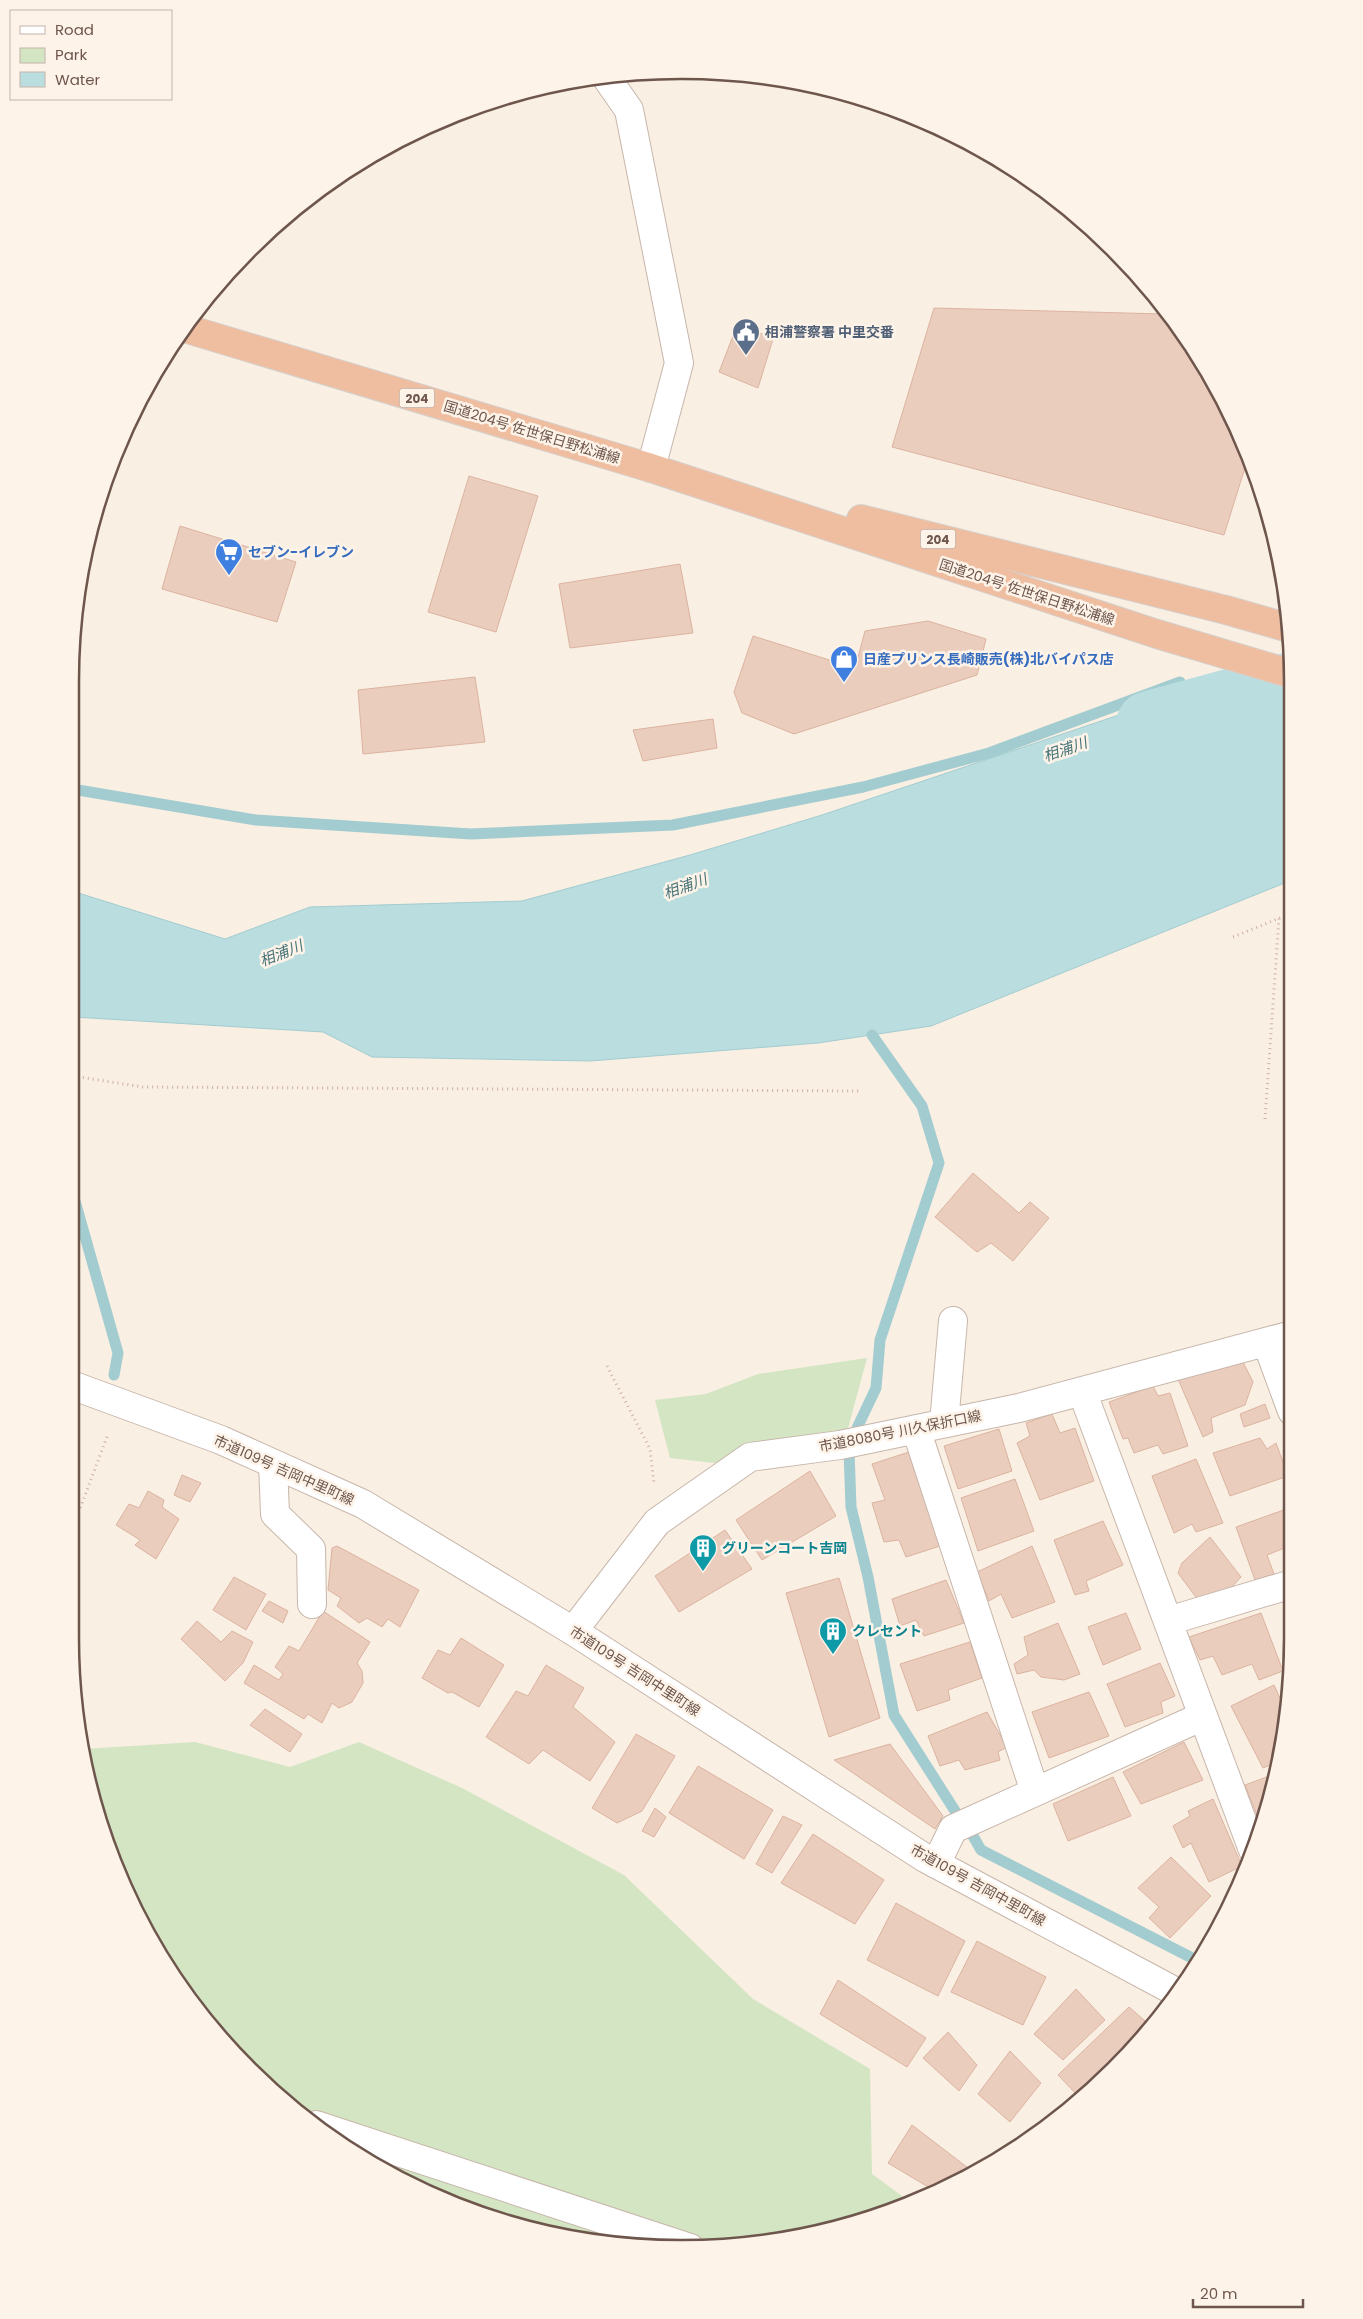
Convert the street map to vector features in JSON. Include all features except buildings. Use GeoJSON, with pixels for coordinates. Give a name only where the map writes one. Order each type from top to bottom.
{"type":"FeatureCollection","features":[{"type":"Feature","properties":{"kind":"highway","name":"国道204号 佐世保日野松浦線"},"geometry":{"type":"LineString","coordinates":[[192,330],[651,468],[1157,634],[1284,672]]}},
{"type":"Feature","properties":{"kind":"highway","name":"国道204号 佐世保日野松浦線"},"geometry":{"type":"LineString","coordinates":[[651,468],[1226,610],[1281,626]]}},
{"type":"Feature","properties":{"kind":"street"},"geometry":{"type":"LineString","coordinates":[[610,83],[630,110],[679,364],[651,468]]}},
{"type":"Feature","properties":{"kind":"street"},"geometry":{"type":"LineString","coordinates":[[944,1423],[953,1321]]}},
{"type":"Feature","properties":{"kind":"street"},"geometry":{"type":"LineString","coordinates":[[1279,1339],[1284,1367]]}},
{"type":"Feature","properties":{"kind":"street","name":"市道8080号 川久保折口線"},"geometry":{"type":"LineString","coordinates":[[573,1632],[657,1522],[750,1457],[840,1445],[944,1423],[1082,1391],[1279,1339]]}},
{"type":"Feature","properties":{"kind":"street","name":"市道109号 吉岡中里町線"},"geometry":{"type":"LineString","coordinates":[[79,1388],[221,1440],[363,1504],[573,1632],[936,1864],[1171,1989]]}},
{"type":"Feature","properties":{"kind":"street"},"geometry":{"type":"LineString","coordinates":[[1082,1391],[1249,1839]]}},
{"type":"Feature","properties":{"kind":"street"},"geometry":{"type":"LineString","coordinates":[[916,1429],[1035,1792]]}},
{"type":"Feature","properties":{"kind":"street"},"geometry":{"type":"LineString","coordinates":[[273,1464],[275,1514],[311,1548],[312,1604]]}},
{"type":"Feature","properties":{"kind":"street"},"geometry":{"type":"LineString","coordinates":[[1168,1621],[1284,1586]]}},
{"type":"Feature","properties":{"kind":"street"},"geometry":{"type":"LineString","coordinates":[[936,1864],[953,1829],[1203,1716]]}},
{"type":"Feature","properties":{"kind":"street"},"geometry":{"type":"LineString","coordinates":[[337,2132],[664,2240]]}},
{"type":"Feature","properties":{"kind":"path"},"geometry":{"type":"LineString","coordinates":[[1233,937],[1284,916]]}},
{"type":"Feature","properties":{"kind":"path"},"geometry":{"type":"LineString","coordinates":[[1265,1119],[1280,918]]}},
{"type":"Feature","properties":{"kind":"path"},"geometry":{"type":"LineString","coordinates":[[79,1077],[143,1087],[859,1091]]}},
{"type":"Feature","properties":{"kind":"path"},"geometry":{"type":"LineString","coordinates":[[607,1366],[650,1449],[657,1522]]}},
{"type":"Feature","properties":{"kind":"path"},"geometry":{"type":"LineString","coordinates":[[79,1509],[120,1403]]}},
{"type":"Feature","properties":{"kind":"green space"},"geometry":{"type":"Polygon","coordinates":[[[867,1358],[847,1432],[723,1464],[670,1458],[655,1400],[706,1394],[758,1374],[867,1358]]]}},
{"type":"Feature","properties":{"kind":"green space"},"geometry":{"type":"Polygon","coordinates":[[[195,1742],[290,1767],[359,1742],[462,1788],[624,1875],[753,1999],[870,2069],[872,2174],[904,2197],[838,2220],[799,2229],[721,2239],[642,2239],[564,2229],[525,2220],[451,2194],[415,2178],[380,2159],[347,2139],[315,2116],[255,2064],[228,2035],[180,1972],[141,1904],[125,1868],[99,1794],[89,1749],[195,1742]]]}},
{"type":"Feature","properties":{"kind":"water"},"geometry":{"type":"Polygon","coordinates":[[[1199,688],[1284,713],[1284,883],[931,1026],[818,1043],[590,1061],[372,1057],[323,1032],[79,1017],[79,893],[225,939],[310,907],[522,901],[690,855],[822,815],[1199,688]]]}},
{"type":"Feature","properties":{"kind":"pier"},"geometry":{"type":"Polygon","coordinates":[[[1200,685],[1284,710],[1284,713],[1195,686],[1200,685]]]}},
{"type":"Feature","properties":{"kind":"waterway"},"geometry":{"type":"LineString","coordinates":[[79,790],[256,820],[471,834],[673,825],[863,787],[989,753],[1180,682]]}},
{"type":"Feature","properties":{"kind":"waterway","name":"相浦川"},"geometry":{"type":"LineString","coordinates":[[1149,724],[1284,687]]}},
{"type":"Feature","properties":{"kind":"waterway"},"geometry":{"type":"LineString","coordinates":[[857,1428],[876,1388],[880,1340],[939,1163],[922,1106],[872,1035]]}},
{"type":"Feature","properties":{"kind":"waterway"},"geometry":{"type":"LineString","coordinates":[[79,1215],[118,1353],[114,1375]]}},
{"type":"Feature","properties":{"kind":"waterway"},"geometry":{"type":"LineString","coordinates":[[849,1450],[851,1507],[868,1577],[894,1715],[957,1814]]}},
{"type":"Feature","properties":{"kind":"waterway"},"geometry":{"type":"LineString","coordinates":[[973,1836],[981,1850],[1192,1958]]}},
{"type":"Feature","properties":{"kind":"place","name":"相浦警察署 中里交番"},"geometry":{"type":"Point","coordinates":[746,356]}},
{"type":"Feature","properties":{"kind":"place","name":"セブン-イレブン"},"geometry":{"type":"Point","coordinates":[229,576]}},
{"type":"Feature","properties":{"kind":"place","name":"日産プリンス長崎販売(株)北バイパス店"},"geometry":{"type":"Point","coordinates":[844,683]}},
{"type":"Feature","properties":{"kind":"place","name":"グリーンコート吉岡"},"geometry":{"type":"Point","coordinates":[703,1572]}},
{"type":"Feature","properties":{"kind":"place","name":"クレセント"},"geometry":{"type":"Point","coordinates":[833,1655]}}]}
